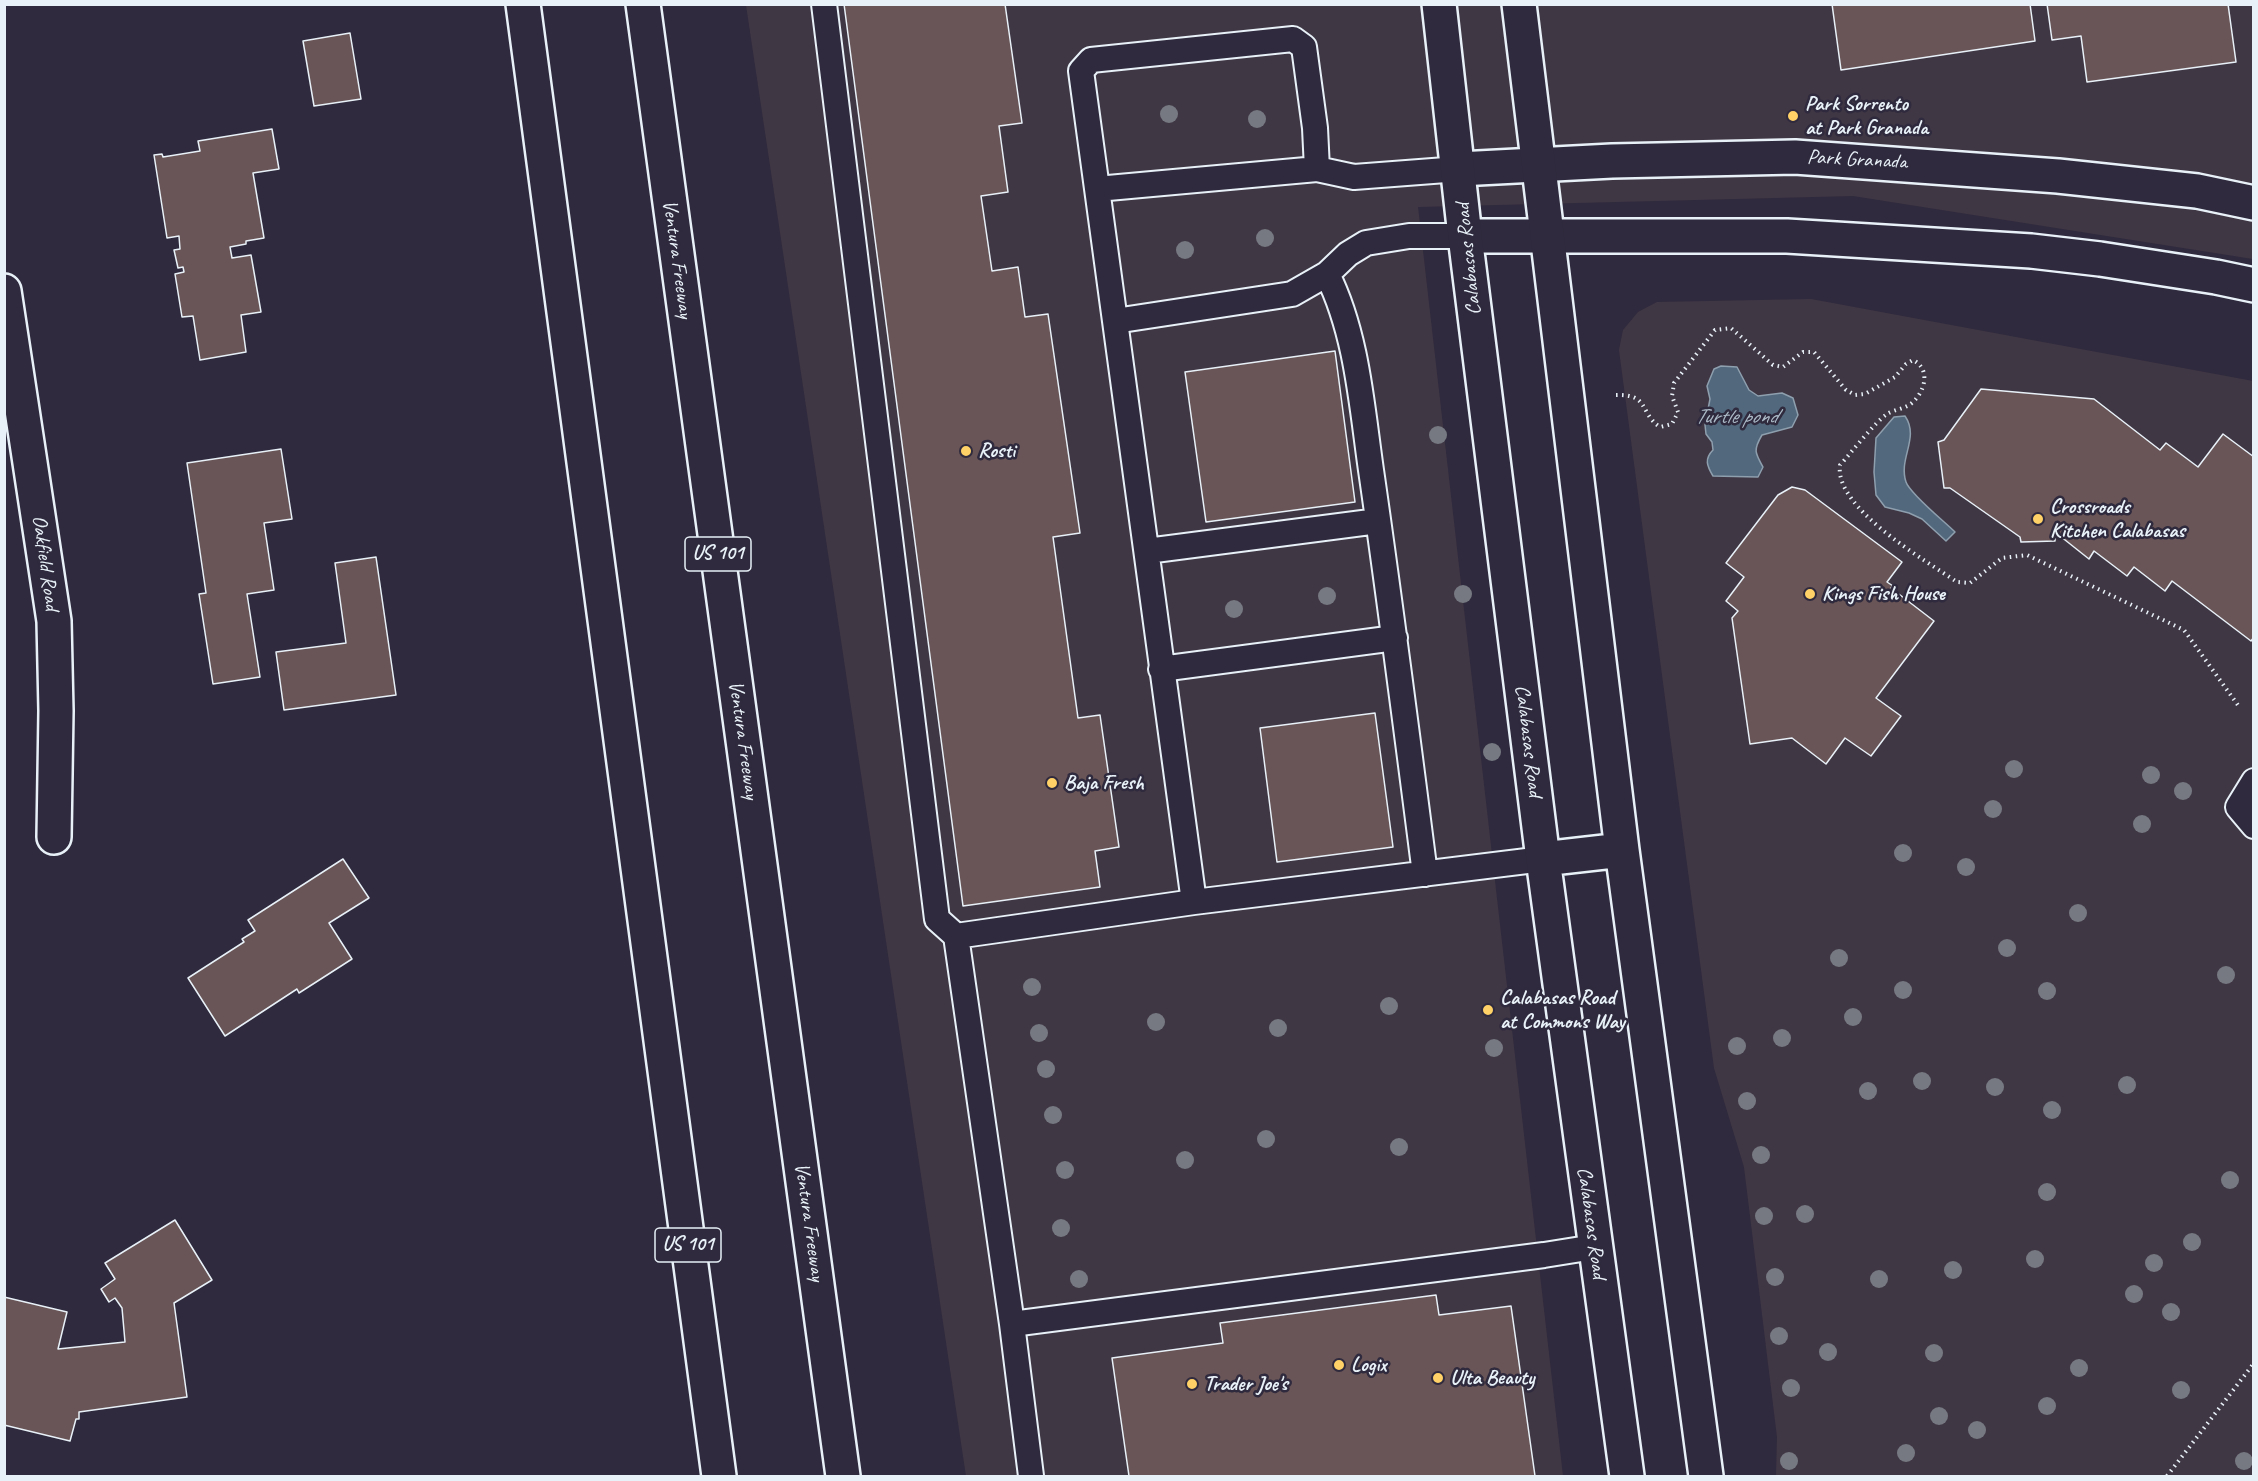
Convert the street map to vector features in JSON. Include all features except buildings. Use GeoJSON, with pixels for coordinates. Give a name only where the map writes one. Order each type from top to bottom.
{"type":"FeatureCollection","features":[{"type":"Feature","properties":{"kind":"main road","name":"US 101"},"geometry":{"type":"LineString","coordinates":[[523,4],[719,1476]]}},
{"type":"Feature","properties":{"kind":"main road","name":"Ventura Freeway"},"geometry":{"type":"LineString","coordinates":[[643,4],[843,1476]]}},
{"type":"Feature","properties":{"kind":"main road","name":"Calabasas Road"},"geometry":{"type":"LineString","coordinates":[[1439,4],[1465,236],[1543,859],[1594,1247],[1627,1476]]}},
{"type":"Feature","properties":{"kind":"main road"},"geometry":{"type":"LineString","coordinates":[[1519,4],[1622,850],[1706,1476]]}},
{"type":"Feature","properties":{"kind":"main road","name":"Park Granada"},"geometry":{"type":"LineString","coordinates":[[1459,169],[1539,164],[1795,157],[2058,176],[2196,191],[2253,203]]}},
{"type":"Feature","properties":{"kind":"main road"},"geometry":{"type":"LineString","coordinates":[[1465,236],[1787,236],[2031,251],[2112,261],[2253,285]]}},
{"type":"Feature","properties":{"kind":"main road","name":"Oakfield Road"},"geometry":{"type":"LineString","coordinates":[[4,291],[54,621],[56,711],[54,837]]}},
{"type":"Feature","properties":{"kind":"main road"},"geometry":{"type":"LineString","coordinates":[[1543,859],[1622,850]]}},
{"type":"Feature","properties":{"kind":"lane"},"geometry":{"type":"LineString","coordinates":[[824,4],[937,919],[956,936],[1012,1324],[1030,1476]]}},
{"type":"Feature","properties":{"kind":"lane"},"geometry":{"type":"LineString","coordinates":[[1194,902],[1081,71],[1091,60],[1293,39],[1304,47],[1315,128],[1317,169]]}},
{"type":"Feature","properties":{"kind":"lane"},"geometry":{"type":"LineString","coordinates":[[1097,189],[1317,169],[1354,177],[1459,169]]}},
{"type":"Feature","properties":{"kind":"lane"},"geometry":{"type":"LineString","coordinates":[[1115,321],[1292,294],[1327,274],[1348,254],[1366,243],[1409,236],[1465,236]]}},
{"type":"Feature","properties":{"kind":"lane"},"geometry":{"type":"LineString","coordinates":[[1327,274],[1339,298],[1353,352],[1395,638],[1425,874]]}},
{"type":"Feature","properties":{"kind":"lane"},"geometry":{"type":"LineString","coordinates":[[1147,551],[1378,521]]}},
{"type":"Feature","properties":{"kind":"lane"},"geometry":{"type":"LineString","coordinates":[[1161,669],[1395,638]]}},
{"type":"Feature","properties":{"kind":"lane"},"geometry":{"type":"LineString","coordinates":[[2253,781],[2238,807],[2253,826]]}},
{"type":"Feature","properties":{"kind":"lane"},"geometry":{"type":"LineString","coordinates":[[956,936],[1194,902],[1543,859]]}},
{"type":"Feature","properties":{"kind":"lane"},"geometry":{"type":"LineString","coordinates":[[1012,1324],[1594,1247]]}},
{"type":"Feature","properties":{"kind":"path"},"geometry":{"type":"LineString","coordinates":[[1616,395],[1629,394],[1643,404],[1652,421],[1660,427],[1672,424],[1678,412],[1672,396],[1674,383],[1715,330],[1723,327],[1731,327],[1773,365],[1783,367],[1803,352],[1814,352],[1846,390],[1855,395],[1865,394],[1895,377],[1906,364],[1913,360],[1921,364],[1924,371],[1924,384],[1912,403],[1887,414],[1840,465],[1839,472],[1852,502],[1865,517],[1957,582],[1970,583],[2002,558],[2027,555],[2184,630],[2240,708]]}},
{"type":"Feature","properties":{"kind":"path"},"geometry":{"type":"LineString","coordinates":[[2167,1476],[2253,1363]]}},
{"type":"Feature","properties":{"kind":"shaded area"},"geometry":{"type":"Polygon","coordinates":[[[746,5],[2253,5],[2253,259],[1853,196],[1418,207],[1563,1476],[966,1476],[746,5]]]}},
{"type":"Feature","properties":{"kind":"shaded area"},"geometry":{"type":"Polygon","coordinates":[[[1811,299],[2253,381],[2253,1476],[1776,1476],[1777,1437],[1744,1167],[1714,1068],[1619,350],[1623,330],[1638,312],[1657,302],[1811,299]]]}},
{"type":"Feature","properties":{"kind":"water","name":"Turtle pond"},"geometry":{"type":"Polygon","coordinates":[[[1721,366],[1737,367],[1749,390],[1758,396],[1782,393],[1793,398],[1798,415],[1792,427],[1762,435],[1757,444],[1757,455],[1763,467],[1758,477],[1713,476],[1708,466],[1708,456],[1713,450],[1705,425],[1710,399],[1707,386],[1714,369],[1721,366]]]}},
{"type":"Feature","properties":{"kind":"water"},"geometry":{"type":"Polygon","coordinates":[[[1905,416],[1910,432],[1904,473],[1906,482],[1921,500],[1955,532],[1946,541],[1922,519],[1885,507],[1876,495],[1874,472],[1876,438],[1894,417],[1905,416]]]}},
{"type":"Feature","properties":{"kind":"place","name":"Park Sorrento at Park Granada"},"geometry":{"type":"Point","coordinates":[1793,116]}},
{"type":"Feature","properties":{"kind":"place","name":"Rosti"},"geometry":{"type":"Point","coordinates":[966,451]}},
{"type":"Feature","properties":{"kind":"place","name":"Crossroads Kitchen Calabasas"},"geometry":{"type":"Point","coordinates":[2038,519]}},
{"type":"Feature","properties":{"kind":"place","name":"Kings Fish House"},"geometry":{"type":"Point","coordinates":[1810,594]}},
{"type":"Feature","properties":{"kind":"place","name":"Baja Fresh"},"geometry":{"type":"Point","coordinates":[1052,783]}},
{"type":"Feature","properties":{"kind":"place","name":"Calabasas Road at Commons Way"},"geometry":{"type":"Point","coordinates":[1488,1010]}},
{"type":"Feature","properties":{"kind":"place","name":"Logix"},"geometry":{"type":"Point","coordinates":[1339,1365]}},
{"type":"Feature","properties":{"kind":"place","name":"Ulta Beauty"},"geometry":{"type":"Point","coordinates":[1438,1378]}},
{"type":"Feature","properties":{"kind":"place","name":"Trader Joe's"},"geometry":{"type":"Point","coordinates":[1192,1384]}}]}
